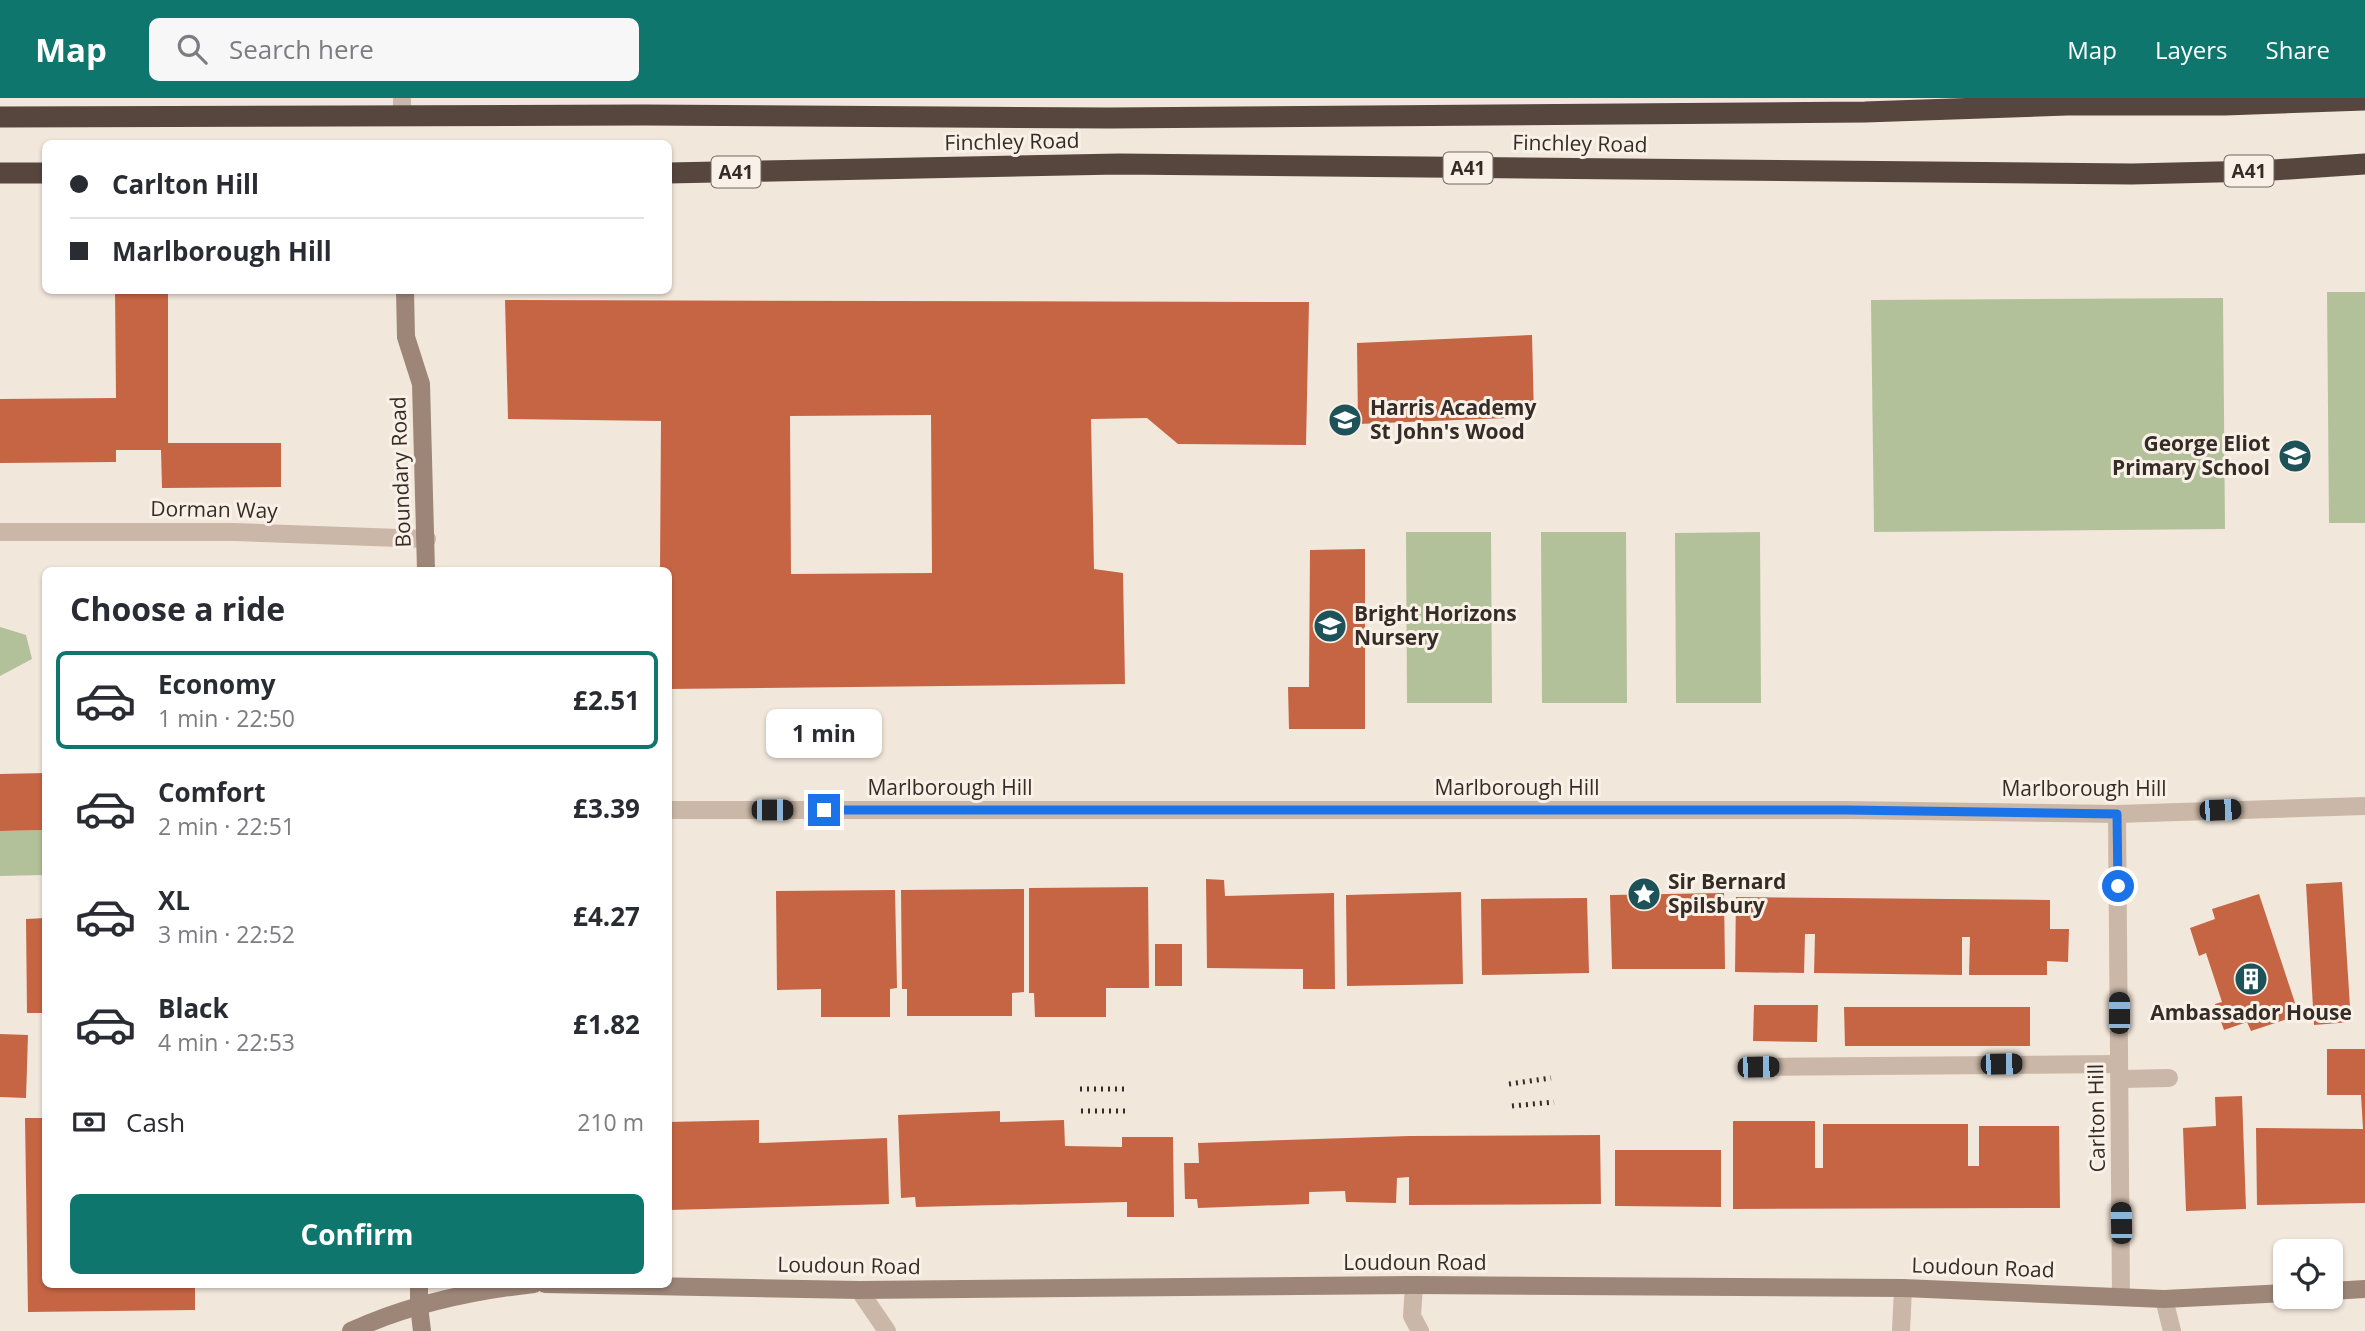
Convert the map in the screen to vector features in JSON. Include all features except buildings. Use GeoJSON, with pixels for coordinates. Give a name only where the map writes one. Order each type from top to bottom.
{"type":"FeatureCollection","features":[{"type":"Feature","properties":{"kind":"highway","name":"Finchley Road"},"geometry":{"type":"LineString","coordinates":[[0,117],[402,107],[1138,117],[1865,112],[2066,102],[2225,105],[2365,100]]}},
{"type":"Feature","properties":{"kind":"highway","name":"Finchley Road"},"geometry":{"type":"LineString","coordinates":[[672,173],[1133,164],[2132,174],[2259,171],[2365,164]]}},
{"type":"Feature","properties":{"kind":"highway"},"geometry":{"type":"LineString","coordinates":[[0,173],[42,173]]}},
{"type":"Feature","properties":{"kind":"street","name":"Boundary Road"},"geometry":{"type":"LineString","coordinates":[[405,294],[405,337],[421,384],[426,567]]}},
{"type":"Feature","properties":{"kind":"street","name":"Dorman Way"},"geometry":{"type":"LineString","coordinates":[[0,532],[234,532],[427,539]]}},
{"type":"Feature","properties":{"kind":"street","name":"Marlborough Hill"},"geometry":{"type":"LineString","coordinates":[[672,810],[1847,810],[2117,814],[2365,806]]}},
{"type":"Feature","properties":{"kind":"street","name":"Carlton Hill"},"geometry":{"type":"LineString","coordinates":[[2117,814],[2122,1296]]}},
{"type":"Feature","properties":{"kind":"street"},"geometry":{"type":"LineString","coordinates":[[1758,1067],[2119,1071],[2168,1079]]}},
{"type":"Feature","properties":{"kind":"street"},"geometry":{"type":"LineString","coordinates":[[1413,1285],[1412,1316],[1420,1331]]}},
{"type":"Feature","properties":{"kind":"street","name":"Loudoun Road"},"geometry":{"type":"LineString","coordinates":[[672,1286],[859,1290],[1413,1285],[1903,1288],[2164,1298],[2273,1294]]}},
{"type":"Feature","properties":{"kind":"street"},"geometry":{"type":"LineString","coordinates":[[419,1288],[422,1331]]}},
{"type":"Feature","properties":{"kind":"street"},"geometry":{"type":"LineString","coordinates":[[351,1331],[383,1316],[482,1290],[499,1288]]}},
{"type":"Feature","properties":{"kind":"street"},"geometry":{"type":"LineString","coordinates":[[1901,1331],[1903,1288]]}},
{"type":"Feature","properties":{"kind":"street"},"geometry":{"type":"LineString","coordinates":[[2343,1290],[2365,1289]]}},
{"type":"Feature","properties":{"kind":"street"},"geometry":{"type":"LineString","coordinates":[[859,1290],[887,1331]]}},
{"type":"Feature","properties":{"kind":"street"},"geometry":{"type":"LineString","coordinates":[[2164,1298],[2172,1331]]}},
{"type":"Feature","properties":{"kind":"green space"},"geometry":{"type":"Polygon","coordinates":[[[2327,292],[2365,292],[2365,523],[2329,523],[2327,292]]]}},
{"type":"Feature","properties":{"kind":"green space"},"geometry":{"type":"Polygon","coordinates":[[[2223,298],[2225,529],[1874,532],[1871,300],[2223,298]]]}},
{"type":"Feature","properties":{"kind":"green space"},"geometry":{"type":"Polygon","coordinates":[[[1406,532],[1491,532],[1492,703],[1407,703],[1406,532]]]}},
{"type":"Feature","properties":{"kind":"green space"},"geometry":{"type":"Polygon","coordinates":[[[1541,532],[1626,532],[1627,703],[1542,703],[1541,532]]]}},
{"type":"Feature","properties":{"kind":"green space"},"geometry":{"type":"Polygon","coordinates":[[[1760,532],[1761,703],[1676,703],[1675,533],[1760,532]]]}},
{"type":"Feature","properties":{"kind":"green space"},"geometry":{"type":"Polygon","coordinates":[[[0,627],[26,635],[32,659],[0,676],[0,627]]]}},
{"type":"Feature","properties":{"kind":"green space"},"geometry":{"type":"Polygon","coordinates":[[[42,830],[42,875],[0,876],[0,831],[42,830]]]}},
{"type":"Feature","properties":{"kind":"railway"},"geometry":{"type":"LineString","coordinates":[[1509,1084],[1551,1078]]}},
{"type":"Feature","properties":{"kind":"railway"},"geometry":{"type":"LineString","coordinates":[[1080,1089],[1128,1089]]}},
{"type":"Feature","properties":{"kind":"railway"},"geometry":{"type":"LineString","coordinates":[[1512,1106],[1554,1102]]}},
{"type":"Feature","properties":{"kind":"railway"},"geometry":{"type":"LineString","coordinates":[[1081,1111],[1129,1111]]}},
{"type":"Feature","properties":{"kind":"place","name":"Harris Academy St John's Wood"},"geometry":{"type":"Point","coordinates":[1345,420]}},
{"type":"Feature","properties":{"kind":"place","name":"George Eliot Primary School"},"geometry":{"type":"Point","coordinates":[2295,456]}},
{"type":"Feature","properties":{"kind":"place","name":"Bright Horizons Nursery"},"geometry":{"type":"Point","coordinates":[1330,626]}},
{"type":"Feature","properties":{"kind":"place","name":"Sir Bernard Spilsbury"},"geometry":{"type":"Point","coordinates":[1644,894]}},
{"type":"Feature","properties":{"kind":"place","name":"Ambassador House"},"geometry":{"type":"Point","coordinates":[2251,979]}},
{"type":"Feature","properties":{"kind":"route"},"geometry":{"type":"LineString","coordinates":[[824,810],[1847,810],[2117,814],[2118,886]]}}]}
